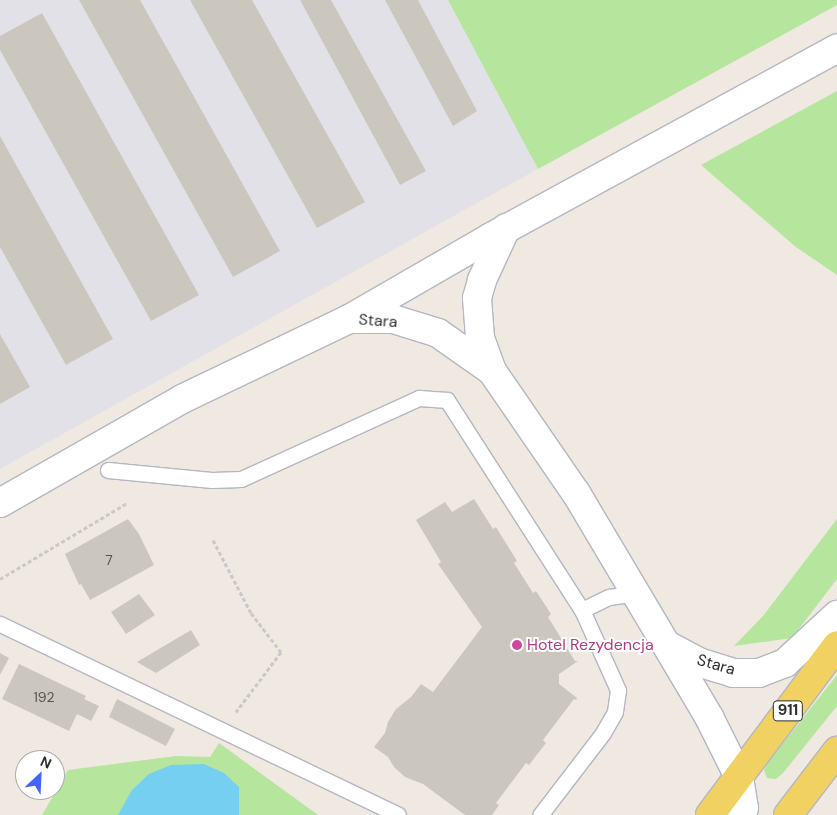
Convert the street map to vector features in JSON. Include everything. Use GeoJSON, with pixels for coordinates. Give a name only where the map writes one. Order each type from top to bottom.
{"type":"FeatureCollection","features":[{"type":"Feature","properties":{"kind":"main road","name":"911"},"geometry":{"type":"LineString","coordinates":[[710,815],[837,645]]}},
{"type":"Feature","properties":{"kind":"main road"},"geometry":{"type":"LineString","coordinates":[[788,815],[837,751]]}},
{"type":"Feature","properties":{"kind":"street"},"geometry":{"type":"LineString","coordinates":[[349,319],[506,228],[837,48]]}},
{"type":"Feature","properties":{"kind":"street"},"geometry":{"type":"LineString","coordinates":[[492,371],[480,338],[476,298],[482,280],[506,228]]}},
{"type":"Feature","properties":{"kind":"street","name":"Stara"},"geometry":{"type":"LineString","coordinates":[[0,503],[102,459],[182,399],[349,319],[393,319],[438,333],[492,371],[576,493],[709,717],[739,778],[744,808],[742,815]]}},
{"type":"Feature","properties":{"kind":"street","name":"Stara"},"geometry":{"type":"LineString","coordinates":[[667,645],[700,663],[733,673],[759,673],[785,663],[837,615]]}},
{"type":"Feature","properties":{"kind":"lane"},"geometry":{"type":"LineString","coordinates":[[102,459],[212,480],[242,479],[419,398],[447,400],[582,610],[618,690],[615,712],[603,733],[540,815]]}},
{"type":"Feature","properties":{"kind":"lane"},"geometry":{"type":"LineString","coordinates":[[582,610],[609,597],[630,594],[641,602]]}},
{"type":"Feature","properties":{"kind":"lane"},"geometry":{"type":"LineString","coordinates":[[0,624],[398,815]]}},
{"type":"Feature","properties":{"kind":"path"},"geometry":{"type":"LineString","coordinates":[[0,579],[127,503]]}},
{"type":"Feature","properties":{"kind":"path"},"geometry":{"type":"LineString","coordinates":[[213,540],[251,614],[281,652],[223,731]]}},
{"type":"Feature","properties":{"kind":"shaded area"},"geometry":{"type":"Polygon","coordinates":[[[0,0],[448,0],[538,169],[0,469],[0,0]]]}},
{"type":"Feature","properties":{"kind":"green space"},"geometry":{"type":"Polygon","coordinates":[[[448,0],[837,0],[837,5],[538,169],[448,0]]]}},
{"type":"Feature","properties":{"kind":"green space"},"geometry":{"type":"Polygon","coordinates":[[[837,91],[837,275],[796,247],[701,165],[837,91]]]}},
{"type":"Feature","properties":{"kind":"green space"},"geometry":{"type":"Polygon","coordinates":[[[837,519],[837,579],[792,638],[734,646],[763,616],[837,519]]]}},
{"type":"Feature","properties":{"kind":"green space"},"geometry":{"type":"Polygon","coordinates":[[[837,675],[837,706],[783,773],[776,779],[767,778],[764,770],[768,762],[837,675]]]}},
{"type":"Feature","properties":{"kind":"green space"},"geometry":{"type":"Polygon","coordinates":[[[219,743],[318,815],[42,815],[51,800],[65,800],[65,775],[68,770],[176,756],[210,757],[219,743]]]}},
{"type":"Feature","properties":{"kind":"water"},"geometry":{"type":"Polygon","coordinates":[[[204,764],[224,773],[239,787],[239,815],[118,815],[132,790],[149,774],[171,765],[204,764]]]}},
{"type":"Feature","properties":{"kind":"building"},"geometry":{"type":"Polygon","coordinates":[[[79,0],[140,0],[280,251],[233,277],[79,0]]]}},
{"type":"Feature","properties":{"kind":"building"},"geometry":{"type":"Polygon","coordinates":[[[190,0],[252,0],[365,202],[317,228],[190,0]]]}},
{"type":"Feature","properties":{"kind":"building"},"geometry":{"type":"Polygon","coordinates":[[[300,0],[331,0],[426,171],[400,185],[300,0]]]}},
{"type":"Feature","properties":{"kind":"building"},"geometry":{"type":"Polygon","coordinates":[[[385,0],[418,0],[477,111],[453,126],[385,0]]]}},
{"type":"Feature","properties":{"kind":"building"},"geometry":{"type":"Polygon","coordinates":[[[42,13],[199,295],[151,321],[0,50],[0,36],[42,13]]]}},
{"type":"Feature","properties":{"kind":"building"},"geometry":{"type":"Polygon","coordinates":[[[0,136],[113,339],[66,365],[0,247],[0,136]]]}},
{"type":"Feature","properties":{"kind":"building"},"geometry":{"type":"Polygon","coordinates":[[[0,334],[30,387],[0,404],[0,334]]]}},
{"type":"Feature","properties":{"kind":"building","name":"Hotel Rezydencja"},"geometry":{"type":"Polygon","coordinates":[[[474,499],[493,529],[496,527],[517,561],[514,563],[533,593],[536,591],[551,614],[548,617],[575,661],[578,661],[559,674],[559,684],[577,698],[576,700],[574,699],[543,740],[546,743],[529,765],[526,763],[496,803],[499,805],[492,815],[465,815],[423,784],[405,777],[394,767],[388,757],[374,747],[385,733],[388,722],[396,709],[411,697],[421,684],[433,692],[482,627],[438,564],[441,562],[416,520],[445,502],[452,512],[474,499]]]}},
{"type":"Feature","properties":{"kind":"building"},"geometry":{"type":"Polygon","coordinates":[[[128,519],[139,534],[154,565],[90,600],[81,584],[79,585],[65,554],[128,519]]]}},
{"type":"Feature","properties":{"kind":"building"},"geometry":{"type":"Polygon","coordinates":[[[139,594],[155,615],[126,634],[111,612],[139,594]]]}},
{"type":"Feature","properties":{"kind":"building"},"geometry":{"type":"Polygon","coordinates":[[[191,630],[200,645],[156,673],[137,662],[191,630]]]}},
{"type":"Feature","properties":{"kind":"building"},"geometry":{"type":"Polygon","coordinates":[[[0,653],[9,658],[0,675],[0,653]]]}},
{"type":"Feature","properties":{"kind":"building"},"geometry":{"type":"Polygon","coordinates":[[[19,664],[86,696],[84,699],[99,706],[91,721],[77,714],[69,731],[2,699],[19,664]]]}},
{"type":"Feature","properties":{"kind":"building"},"geometry":{"type":"Polygon","coordinates":[[[117,699],[175,729],[166,746],[109,717],[117,699]]]}},
{"type":"Feature","properties":{"kind":"place","name":"Hotel Rezydencja"},"geometry":{"type":"Point","coordinates":[517,645]}}]}
